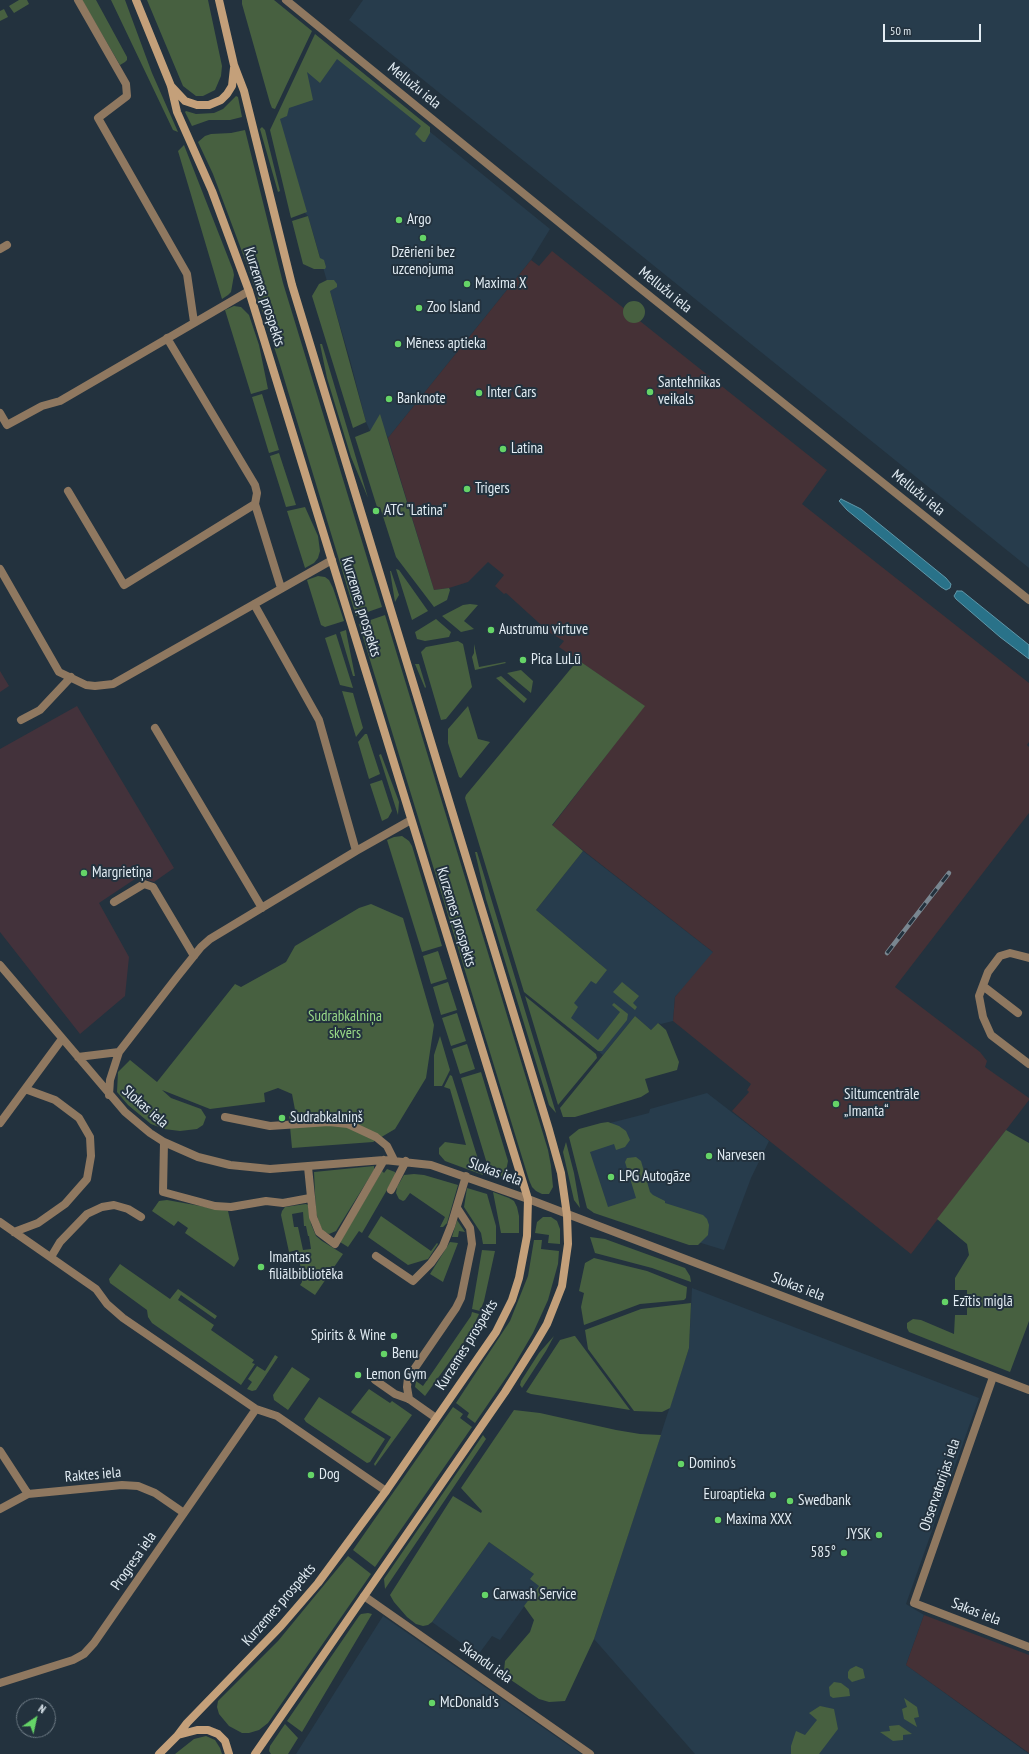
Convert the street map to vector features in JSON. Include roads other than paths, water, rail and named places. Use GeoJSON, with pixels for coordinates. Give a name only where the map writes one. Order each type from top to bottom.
{"type":"FeatureCollection","features":[{"type":"Feature","properties":{"kind":"main road","name":"Kurzemes prospekts"},"geometry":{"type":"LineString","coordinates":[[136,0],[171,86],[177,112],[212,190],[249,291],[528,1200],[527,1236],[524,1259],[512,1300],[496,1332],[386,1491],[318,1583],[272,1636],[187,1723],[178,1736],[160,1754]]}},
{"type":"Feature","properties":{"kind":"main road","name":"Kurzemes prospekts"},"geometry":{"type":"LineString","coordinates":[[219,0],[234,65],[244,91],[292,285],[549,1130],[561,1173],[567,1215],[567,1248],[562,1286],[547,1324],[505,1392],[255,1754]]}},
{"type":"Feature","properties":{"kind":"main road"},"geometry":{"type":"LineString","coordinates":[[171,86],[184,101],[198,105],[209,105],[222,100],[232,86],[234,65]]}},
{"type":"Feature","properties":{"kind":"main road"},"geometry":{"type":"LineString","coordinates":[[178,1736],[198,1730],[208,1730],[218,1734],[225,1741],[229,1754]]}},
{"type":"Feature","properties":{"kind":"street"},"geometry":{"type":"LineString","coordinates":[[78,0],[126,84],[127,96],[98,118],[187,274],[194,322]]}},
{"type":"Feature","properties":{"kind":"street","name":"Mellužu iela"},"geometry":{"type":"LineString","coordinates":[[286,0],[631,281],[1029,600]]}},
{"type":"Feature","properties":{"kind":"street"},"geometry":{"type":"LineString","coordinates":[[0,413],[4,428],[42,406],[60,401],[249,291]]}},
{"type":"Feature","properties":{"kind":"street"},"geometry":{"type":"LineString","coordinates":[[167,338],[255,485],[257,493],[255,504],[281,588]]}},
{"type":"Feature","properties":{"kind":"street"},"geometry":{"type":"LineString","coordinates":[[68,491],[124,585],[255,504]]}},
{"type":"Feature","properties":{"kind":"street"},"geometry":{"type":"LineString","coordinates":[[0,569],[59,672],[86,685],[95,686],[113,684],[332,560]]}},
{"type":"Feature","properties":{"kind":"street"},"geometry":{"type":"LineString","coordinates":[[254,604],[319,720],[356,851]]}},
{"type":"Feature","properties":{"kind":"street"},"geometry":{"type":"LineString","coordinates":[[21,720],[40,710],[71,678]]}},
{"type":"Feature","properties":{"kind":"street"},"geometry":{"type":"LineString","coordinates":[[155,728],[262,908]]}},
{"type":"Feature","properties":{"kind":"street"},"geometry":{"type":"LineString","coordinates":[[109,1095],[110,1080],[119,1052],[194,956],[210,939],[356,851],[411,820]]}},
{"type":"Feature","properties":{"kind":"street"},"geometry":{"type":"LineString","coordinates":[[114,902],[144,884],[153,887],[194,956]]}},
{"type":"Feature","properties":{"kind":"street"},"geometry":{"type":"LineString","coordinates":[[1029,958],[1010,953],[1000,956],[988,972],[979,996],[983,1017],[991,1035],[1029,1064]]}},
{"type":"Feature","properties":{"kind":"street","name":"Slokas iela"},"geometry":{"type":"LineString","coordinates":[[0,965],[125,1112],[150,1133],[164,1142],[198,1157],[230,1165],[270,1169],[384,1160],[406,1161],[431,1165],[466,1176],[1029,1390]]}},
{"type":"Feature","properties":{"kind":"street"},"geometry":{"type":"LineString","coordinates":[[983,986],[1018,1013]]}},
{"type":"Feature","properties":{"kind":"street"},"geometry":{"type":"LineString","coordinates":[[0,1123],[62,1039]]}},
{"type":"Feature","properties":{"kind":"street"},"geometry":{"type":"LineString","coordinates":[[78,1057],[119,1052]]}},
{"type":"Feature","properties":{"kind":"street"},"geometry":{"type":"LineString","coordinates":[[14,1232],[38,1223],[64,1204],[86,1179],[91,1156],[90,1136],[79,1118],[55,1100],[25,1090]]}},
{"type":"Feature","properties":{"kind":"street"},"geometry":{"type":"LineString","coordinates":[[225,1117],[270,1126],[329,1122],[348,1124],[376,1137],[387,1146],[394,1160]]}},
{"type":"Feature","properties":{"kind":"street"},"geometry":{"type":"LineString","coordinates":[[164,1142],[163,1192],[215,1206],[231,1207],[266,1201],[283,1203],[310,1198]]}},
{"type":"Feature","properties":{"kind":"street"},"geometry":{"type":"LineString","coordinates":[[308,1167],[313,1217],[319,1232],[335,1244],[384,1160]]}},
{"type":"Feature","properties":{"kind":"street"},"geometry":{"type":"LineString","coordinates":[[391,1190],[406,1161]]}},
{"type":"Feature","properties":{"kind":"street"},"geometry":{"type":"LineString","coordinates":[[376,1256],[412,1281],[431,1263],[443,1246],[457,1208],[466,1176]]}},
{"type":"Feature","properties":{"kind":"street"},"geometry":{"type":"LineString","coordinates":[[51,1257],[60,1242],[87,1214],[102,1207],[114,1205],[128,1209],[141,1217]]}},
{"type":"Feature","properties":{"kind":"street"},"geometry":{"type":"LineString","coordinates":[[409,1399],[407,1387],[408,1378],[456,1308],[461,1298],[472,1244],[470,1228],[457,1208]]}},
{"type":"Feature","properties":{"kind":"street"},"geometry":{"type":"LineString","coordinates":[[0,1222],[96,1289],[107,1304],[123,1318],[256,1409],[277,1416],[386,1491]]}},
{"type":"Feature","properties":{"kind":"street","name":"Observatorijas iela"},"geometry":{"type":"LineString","coordinates":[[914,1603],[993,1377]]}},
{"type":"Feature","properties":{"kind":"street"},"geometry":{"type":"LineString","coordinates":[[375,1380],[395,1394],[409,1399],[436,1418]]}},
{"type":"Feature","properties":{"kind":"street","name":"Progresa iela"},"geometry":{"type":"LineString","coordinates":[[0,1683],[73,1660],[84,1654],[94,1644],[256,1409]]}},
{"type":"Feature","properties":{"kind":"street"},"geometry":{"type":"LineString","coordinates":[[0,1451],[28,1494]]}},
{"type":"Feature","properties":{"kind":"street","name":"Raktes iela"},"geometry":{"type":"LineString","coordinates":[[0,1509],[28,1494],[122,1485],[138,1486],[155,1493],[184,1513]]}},
{"type":"Feature","properties":{"kind":"street","name":"Skandu iela"},"geometry":{"type":"LineString","coordinates":[[364,1596],[590,1754]]}},
{"type":"Feature","properties":{"kind":"street","name":"Sakas iela"},"geometry":{"type":"LineString","coordinates":[[914,1603],[1029,1647]]}},
{"type":"Feature","properties":{"kind":"water"},"geometry":{"type":"Polygon","coordinates":[[[841,499],[861,509],[946,578],[951,584],[950,588],[946,590],[941,587],[847,510],[839,501],[841,499]]]}},
{"type":"Feature","properties":{"kind":"water"},"geometry":{"type":"Polygon","coordinates":[[[957,591],[962,591],[1029,645],[1029,659],[1000,637],[956,599],[954,596],[957,591]]]}},
{"type":"Feature","properties":{"kind":"railway"},"geometry":{"type":"LineString","coordinates":[[887,953],[949,873]]}},
{"type":"Feature","properties":{"kind":"place","name":"Argo"},"geometry":{"type":"Point","coordinates":[399,220]}},
{"type":"Feature","properties":{"kind":"place","name":"Dzērieni bez uzcenojuma"},"geometry":{"type":"Point","coordinates":[423,238]}},
{"type":"Feature","properties":{"kind":"place","name":"Maxima X"},"geometry":{"type":"Point","coordinates":[467,284]}},
{"type":"Feature","properties":{"kind":"place","name":"Zoo Island"},"geometry":{"type":"Point","coordinates":[419,308]}},
{"type":"Feature","properties":{"kind":"place","name":"Mēness aptieka"},"geometry":{"type":"Point","coordinates":[398,344]}},
{"type":"Feature","properties":{"kind":"place","name":"Santehnikas veikals"},"geometry":{"type":"Point","coordinates":[650,392]}},
{"type":"Feature","properties":{"kind":"place","name":"Inter Cars"},"geometry":{"type":"Point","coordinates":[479,393]}},
{"type":"Feature","properties":{"kind":"place","name":"Banknote"},"geometry":{"type":"Point","coordinates":[389,399]}},
{"type":"Feature","properties":{"kind":"place","name":"Latina"},"geometry":{"type":"Point","coordinates":[503,449]}},
{"type":"Feature","properties":{"kind":"place","name":"Trigers"},"geometry":{"type":"Point","coordinates":[467,489]}},
{"type":"Feature","properties":{"kind":"place","name":"ATC \"Latina\""},"geometry":{"type":"Point","coordinates":[376,511]}},
{"type":"Feature","properties":{"kind":"place","name":"Austrumu virtuve"},"geometry":{"type":"Point","coordinates":[491,630]}},
{"type":"Feature","properties":{"kind":"place","name":"Pica LuLū"},"geometry":{"type":"Point","coordinates":[523,660]}},
{"type":"Feature","properties":{"kind":"place","name":"Margrietiņa"},"geometry":{"type":"Point","coordinates":[84,873]}},
{"type":"Feature","properties":{"kind":"place","name":"Siltumcentrāle „Imanta“"},"geometry":{"type":"Point","coordinates":[836,1104]}},
{"type":"Feature","properties":{"kind":"place","name":"Sudrabkalniņš"},"geometry":{"type":"Point","coordinates":[282,1118]}},
{"type":"Feature","properties":{"kind":"place","name":"Narvesen"},"geometry":{"type":"Point","coordinates":[709,1156]}},
{"type":"Feature","properties":{"kind":"place","name":"LPG Autogāze"},"geometry":{"type":"Point","coordinates":[611,1177]}},
{"type":"Feature","properties":{"kind":"place","name":"Imantas filiālbibliotēka"},"geometry":{"type":"Point","coordinates":[261,1267]}},
{"type":"Feature","properties":{"kind":"place","name":"Ezītis miglā"},"geometry":{"type":"Point","coordinates":[945,1302]}},
{"type":"Feature","properties":{"kind":"place","name":"Spirits & Wine"},"geometry":{"type":"Point","coordinates":[394,1336]}},
{"type":"Feature","properties":{"kind":"place","name":"Benu"},"geometry":{"type":"Point","coordinates":[384,1354]}},
{"type":"Feature","properties":{"kind":"place","name":"Lemon Gym"},"geometry":{"type":"Point","coordinates":[358,1375]}},
{"type":"Feature","properties":{"kind":"place","name":"Domino's"},"geometry":{"type":"Point","coordinates":[681,1464]}},
{"type":"Feature","properties":{"kind":"place","name":"Dog"},"geometry":{"type":"Point","coordinates":[311,1475]}},
{"type":"Feature","properties":{"kind":"place","name":"Euroaptieka"},"geometry":{"type":"Point","coordinates":[773,1495]}},
{"type":"Feature","properties":{"kind":"place","name":"Swedbank"},"geometry":{"type":"Point","coordinates":[790,1501]}},
{"type":"Feature","properties":{"kind":"place","name":"Maxima XXX"},"geometry":{"type":"Point","coordinates":[718,1520]}},
{"type":"Feature","properties":{"kind":"place","name":"JYSK"},"geometry":{"type":"Point","coordinates":[879,1535]}},
{"type":"Feature","properties":{"kind":"place","name":"585°"},"geometry":{"type":"Point","coordinates":[844,1553]}},
{"type":"Feature","properties":{"kind":"place","name":"Carwash Service"},"geometry":{"type":"Point","coordinates":[485,1595]}},
{"type":"Feature","properties":{"kind":"place","name":"McDonald's"},"geometry":{"type":"Point","coordinates":[432,1703]}},
{"type":"Feature","properties":{"kind":"park label","name":"Sudrabkalniņa skvērs"},"geometry":{"type":"Point","coordinates":[345,1026]}}]}
